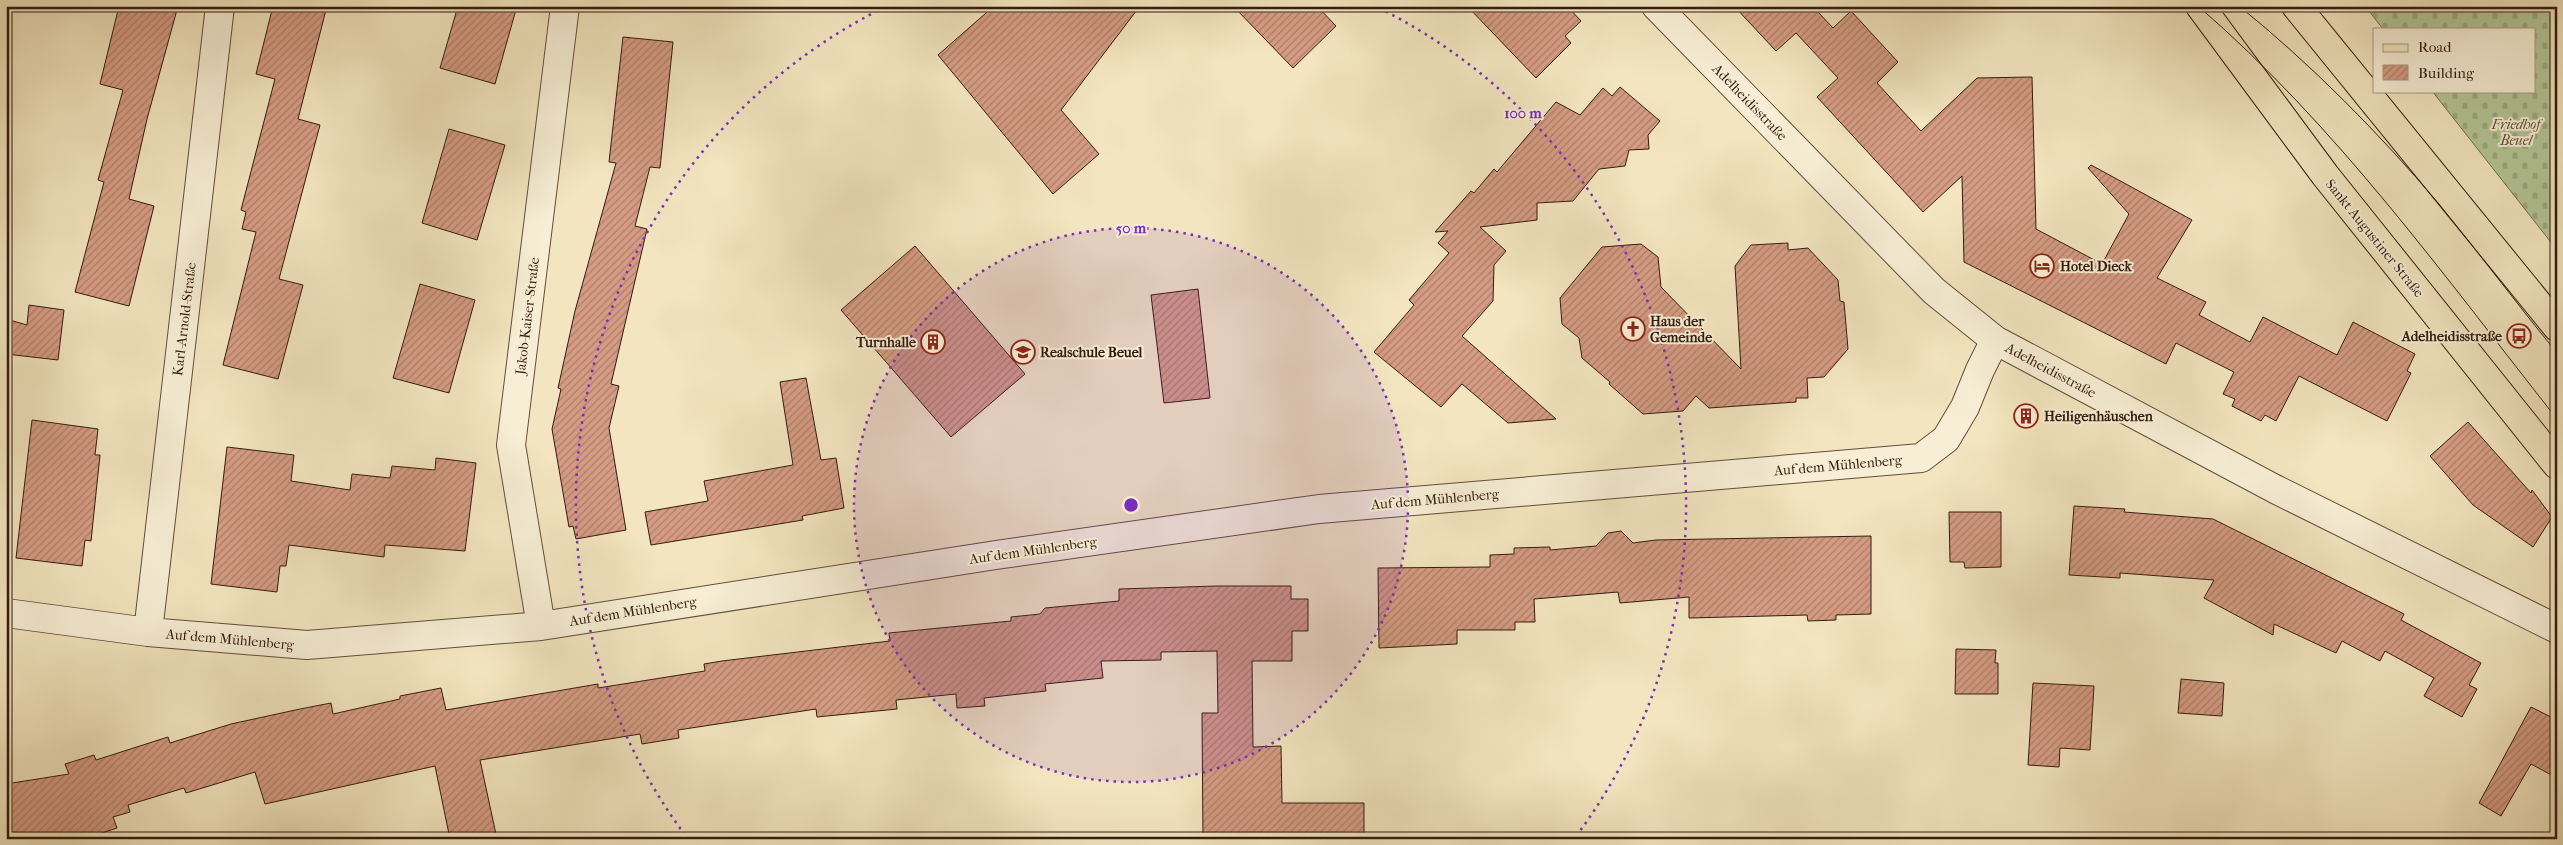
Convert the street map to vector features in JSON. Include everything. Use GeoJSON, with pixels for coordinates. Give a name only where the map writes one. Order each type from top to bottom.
{"type":"FeatureCollection","features":[{"type":"Feature","properties":{"kind":"main road","name":"Sankt Augustiner Straße"},"geometry":{"type":"LineString","coordinates":[[2200,6],[2325,175],[2557,465]]}},
{"type":"Feature","properties":{"kind":"main road"},"geometry":{"type":"LineString","coordinates":[[2296,6],[2557,327]]}},
{"type":"Feature","properties":{"kind":"street","name":"Karl-Arnold-Straße"},"geometry":{"type":"LineString","coordinates":[[148,632],[220,6]]}},
{"type":"Feature","properties":{"kind":"street","name":"Jakob-Kaiser-Straße"},"geometry":{"type":"LineString","coordinates":[[541,626],[511,445],[565,6]]}},
{"type":"Feature","properties":{"kind":"street","name":"Adelheidisstraße"},"geometry":{"type":"LineString","coordinates":[[1656,6],[1934,291],[1995,340],[2275,489],[2557,629]]}},
{"type":"Feature","properties":{"kind":"street","name":"Auf dem Mühlenberg"},"geometry":{"type":"LineString","coordinates":[[6,613],[148,632],[307,645],[541,626],[996,555],[1318,509],[1921,458],[1946,438],[1965,407],[1995,340]]}},
{"type":"Feature","properties":{"kind":"green space","name":"Friedhof Beuel"},"geometry":{"type":"Polygon","coordinates":[[[2365,6],[2557,6],[2557,250],[2433,92],[2536,92],[2536,28],[2382,28],[2365,6]]]}},
{"type":"Feature","properties":{"kind":"building"},"geometry":{"type":"Polygon","coordinates":[[[119,6],[178,6],[147,119],[129,199],[154,206],[129,306],[75,292],[104,182],[98,180],[123,90],[100,84],[119,6]]]}},
{"type":"Feature","properties":{"kind":"building"},"geometry":{"type":"Polygon","coordinates":[[[273,6],[327,6],[298,119],[320,125],[279,279],[303,285],[278,379],[223,365],[256,232],[242,229],[246,212],[241,210],[275,79],[256,74],[273,6]]]}},
{"type":"Feature","properties":{"kind":"building"},"geometry":{"type":"Polygon","coordinates":[[[458,6],[517,6],[495,84],[440,68],[458,6]]]}},
{"type":"Feature","properties":{"kind":"building"},"geometry":{"type":"Polygon","coordinates":[[[994,6],[1140,6],[1061,110],[1099,154],[1053,194],[938,55],[994,6]]]}},
{"type":"Feature","properties":{"kind":"building"},"geometry":{"type":"Polygon","coordinates":[[[1233,6],[1317,6],[1336,26],[1293,68],[1233,6]]]}},
{"type":"Feature","properties":{"kind":"building"},"geometry":{"type":"Polygon","coordinates":[[[1467,6],[1567,6],[1581,21],[1565,36],[1571,43],[1536,78],[1467,6]]]}},
{"type":"Feature","properties":{"kind":"building"},"geometry":{"type":"Polygon","coordinates":[[[1734,6],[1824,6],[1818,12],[1833,28],[1851,11],[1898,62],[1877,83],[1921,131],[1977,78],[2032,77],[2036,229],[2102,264],[2129,214],[2088,168],[2091,165],[2192,220],[2157,278],[2206,302],[2199,315],[2250,342],[2263,317],[2337,355],[2353,322],[2415,354],[2407,371],[2411,373],[2387,421],[2299,376],[2276,421],[2265,415],[2261,421],[2232,406],[2235,399],[2223,394],[2234,372],[2176,343],[2166,364],[1964,262],[1962,176],[1923,212],[1817,97],[1838,78],[1796,33],[1776,51],[1734,6]]]}},
{"type":"Feature","properties":{"kind":"building"},"geometry":{"type":"Polygon","coordinates":[[[623,37],[673,42],[660,168],[650,167],[635,226],[647,229],[611,384],[619,386],[609,428],[626,530],[576,539],[573,526],[569,527],[552,429],[561,389],[558,388],[575,311],[616,163],[609,162],[623,37]]]}},
{"type":"Feature","properties":{"kind":"building"},"geometry":{"type":"Polygon","coordinates":[[[1620,87],[1660,121],[1648,135],[1649,149],[1629,150],[1625,166],[1599,169],[1573,201],[1537,203],[1537,220],[1480,227],[1506,251],[1494,265],[1493,301],[1462,336],[1556,419],[1508,423],[1462,384],[1441,407],[1374,352],[1414,305],[1409,300],[1449,253],[1438,243],[1448,231],[1435,232],[1471,191],[1474,193],[1494,169],[1497,172],[1556,102],[1580,115],[1603,88],[1612,96],[1620,87]]]}},
{"type":"Feature","properties":{"kind":"building"},"geometry":{"type":"Polygon","coordinates":[[[449,129],[505,145],[477,240],[422,223],[449,129]]]}},
{"type":"Feature","properties":{"kind":"building"},"geometry":{"type":"Polygon","coordinates":[[[1788,243],[1788,250],[1808,248],[1838,280],[1840,301],[1844,302],[1848,349],[1824,377],[1807,378],[1808,398],[1796,398],[1796,402],[1709,408],[1696,396],[1683,411],[1643,414],[1582,358],[1579,338],[1562,324],[1560,298],[1602,247],[1641,244],[1658,257],[1661,287],[1741,369],[1735,266],[1751,245],[1788,243]]]}},
{"type":"Feature","properties":{"kind":"building","name":"Turnhalle"},"geometry":{"type":"Polygon","coordinates":[[[915,246],[1025,374],[951,437],[841,310],[915,246]]]}},
{"type":"Feature","properties":{"kind":"building"},"geometry":{"type":"Polygon","coordinates":[[[420,284],[475,300],[449,393],[393,378],[420,284]]]}},
{"type":"Feature","properties":{"kind":"building"},"geometry":{"type":"Polygon","coordinates":[[[1198,289],[1210,398],[1164,403],[1151,295],[1198,289]]]}},
{"type":"Feature","properties":{"kind":"building"},"geometry":{"type":"Polygon","coordinates":[[[29,305],[64,310],[58,360],[6,354],[6,319],[27,325],[29,305]]]}},
{"type":"Feature","properties":{"kind":"building"},"geometry":{"type":"Polygon","coordinates":[[[806,378],[821,460],[836,458],[844,508],[802,516],[803,520],[651,545],[645,512],[708,501],[704,481],[793,465],[780,382],[806,378]]]}},
{"type":"Feature","properties":{"kind":"building"},"geometry":{"type":"Polygon","coordinates":[[[32,420],[98,429],[95,455],[100,455],[91,541],[85,540],[82,566],[16,558],[32,420]]]}},
{"type":"Feature","properties":{"kind":"building"},"geometry":{"type":"Polygon","coordinates":[[[2468,422],[2531,493],[2532,490],[2552,517],[2533,547],[2473,505],[2430,456],[2468,422]]]}},
{"type":"Feature","properties":{"kind":"building"},"geometry":{"type":"Polygon","coordinates":[[[227,447],[294,455],[291,481],[350,490],[352,474],[390,478],[392,466],[435,470],[436,458],[476,463],[465,551],[385,545],[384,557],[289,545],[286,566],[280,566],[277,592],[211,584],[227,447]]]}},
{"type":"Feature","properties":{"kind":"building"},"geometry":{"type":"Polygon","coordinates":[[[2074,506],[2125,509],[2124,512],[2213,519],[2404,614],[2401,620],[2481,663],[2469,685],[2477,689],[2462,717],[2424,696],[2434,678],[2385,651],[2380,661],[2342,641],[2336,653],[2274,624],[2273,635],[2204,598],[2214,580],[2120,573],[2120,578],[2069,575],[2074,506]]]}},
{"type":"Feature","properties":{"kind":"building"},"geometry":{"type":"Polygon","coordinates":[[[1949,512],[2001,512],[2001,567],[1965,568],[1964,562],[1950,562],[1949,512]]]}},
{"type":"Feature","properties":{"kind":"building"},"geometry":{"type":"Polygon","coordinates":[[[1621,531],[1633,543],[1656,540],[1871,536],[1871,614],[1836,615],[1836,620],[1808,621],[1807,615],[1689,618],[1689,597],[1620,603],[1618,592],[1534,599],[1535,622],[1515,622],[1515,630],[1457,630],[1457,644],[1379,648],[1378,568],[1490,567],[1490,555],[1514,554],[1514,548],[1550,547],[1550,550],[1596,546],[1608,533],[1621,531]]]}},
{"type":"Feature","properties":{"kind":"building"},"geometry":{"type":"Polygon","coordinates":[[[1291,586],[1291,599],[1308,599],[1308,631],[1292,631],[1292,661],[1252,661],[1253,747],[1281,746],[1282,803],[1364,803],[1364,839],[1203,839],[1202,713],[1218,713],[1217,651],[1161,652],[1161,660],[1101,661],[1103,678],[1045,684],[1046,691],[984,698],[985,706],[957,708],[956,694],[896,700],[897,709],[817,717],[816,709],[678,730],[679,738],[642,744],[640,734],[480,760],[497,839],[450,839],[435,766],[265,804],[255,772],[186,793],[184,788],[128,805],[130,812],[113,817],[117,828],[84,839],[6,839],[6,784],[69,774],[65,764],[94,755],[96,760],[168,737],[170,743],[231,724],[300,709],[331,703],[333,714],[400,699],[400,696],[441,688],[446,710],[598,684],[598,688],[705,671],[704,664],[722,661],[890,641],[889,633],[1011,621],[1011,617],[1040,614],[1045,608],[1119,601],[1119,589],[1291,586]]]}},
{"type":"Feature","properties":{"kind":"building"},"geometry":{"type":"Polygon","coordinates":[[[1956,649],[1996,650],[1995,663],[1998,663],[1998,694],[1955,694],[1956,649]]]}},
{"type":"Feature","properties":{"kind":"building"},"geometry":{"type":"Polygon","coordinates":[[[2181,679],[2224,683],[2222,716],[2178,713],[2181,679]]]}},
{"type":"Feature","properties":{"kind":"building"},"geometry":{"type":"Polygon","coordinates":[[[2033,683],[2094,686],[2090,750],[2060,748],[2059,767],[2028,765],[2033,683]]]}},
{"type":"Feature","properties":{"kind":"building"},"geometry":{"type":"Polygon","coordinates":[[[2531,707],[2557,720],[2557,778],[2531,764],[2501,816],[2479,803],[2531,707]]]}},
{"type":"Feature","properties":{"kind":"tram line"},"geometry":{"type":"LineString","coordinates":[[2198,6],[2249,52],[2343,152],[2430,257],[2557,419]]}},
{"type":"Feature","properties":{"kind":"tram line"},"geometry":{"type":"LineString","coordinates":[[2239,6],[2266,28],[2344,100],[2393,152],[2439,204],[2557,353]]}},
{"type":"Feature","properties":{"kind":"place","name":"Hotel Dieck"},"geometry":{"type":"Point","coordinates":[2042,266]}},
{"type":"Feature","properties":{"kind":"place","name":"Haus der Gemeinde"},"geometry":{"type":"Point","coordinates":[1633,329]}},
{"type":"Feature","properties":{"kind":"place","name":"Adelheidisstraße"},"geometry":{"type":"Point","coordinates":[2519,336]}},
{"type":"Feature","properties":{"kind":"place","name":"Turnhalle"},"geometry":{"type":"Point","coordinates":[933,342]}},
{"type":"Feature","properties":{"kind":"place","name":"Realschule Beuel"},"geometry":{"type":"Point","coordinates":[1023,352]}},
{"type":"Feature","properties":{"kind":"place","name":"Heiligenhäuschen"},"geometry":{"type":"Point","coordinates":[2026,416]}}]}
